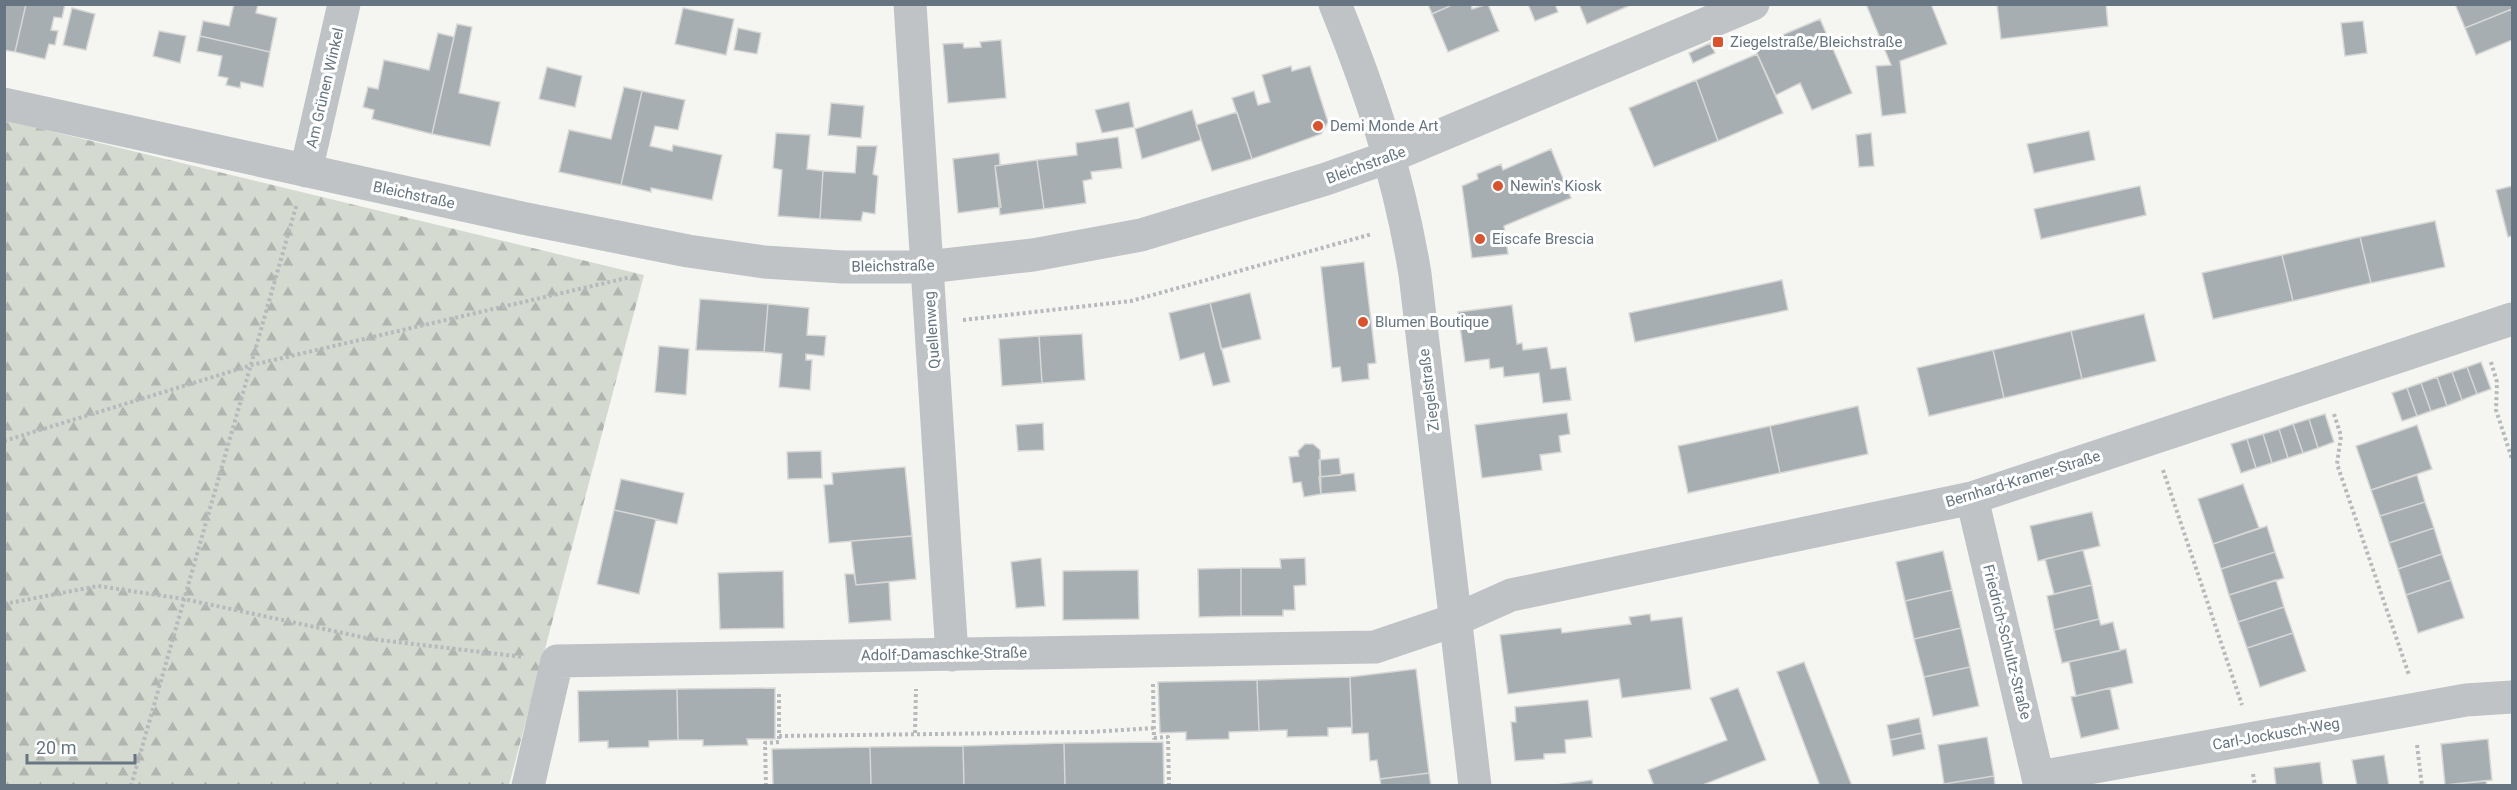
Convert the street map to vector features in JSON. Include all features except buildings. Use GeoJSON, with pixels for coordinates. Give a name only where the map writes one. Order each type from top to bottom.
{"type":"FeatureCollection","features":[{"type":"Feature","properties":{"kind":"street","name":"Am Grünen Winkel"},"geometry":{"type":"LineString","coordinates":[[306,171],[344,4]]}},
{"type":"Feature","properties":{"kind":"street","name":"Quellenweg"},"geometry":{"type":"LineString","coordinates":[[910,4],[952,655]]}},
{"type":"Feature","properties":{"kind":"street","name":"Ziegelstraße"},"geometry":{"type":"LineString","coordinates":[[1335,4],[1391,156],[1407,224],[1415,273],[1475,786]]}},
{"type":"Feature","properties":{"kind":"street","name":"Bleichstraße"},"geometry":{"type":"LineString","coordinates":[[4,104],[306,171],[688,251],[764,262],[843,267],[927,267],[1033,255],[1141,235],[1326,179],[1391,156],[1753,4]]}},
{"type":"Feature","properties":{"kind":"street","name":"Bernhard-Kramer-Straße"},"geometry":{"type":"LineString","coordinates":[[1455,620],[1511,596],[1972,498],[2512,319]]}},
{"type":"Feature","properties":{"kind":"street","name":"Friedrich-Schultz-Straße"},"geometry":{"type":"LineString","coordinates":[[1972,498],[2040,782]]}},
{"type":"Feature","properties":{"kind":"street","name":"Adolf-Damaschke-Straße"},"geometry":{"type":"LineString","coordinates":[[557,661],[1375,647],[1455,620]]}},
{"type":"Feature","properties":{"kind":"street"},"geometry":{"type":"LineString","coordinates":[[528,786],[557,661]]}},
{"type":"Feature","properties":{"kind":"street","name":"Carl-Jockusch-Weg"},"geometry":{"type":"LineString","coordinates":[[2040,782],[2249,739],[2466,700],[2512,697]]}},
{"type":"Feature","properties":{"kind":"path"},"geometry":{"type":"LineString","coordinates":[[131,786],[306,171]]}},
{"type":"Feature","properties":{"kind":"path"},"geometry":{"type":"LineString","coordinates":[[932,324],[1131,301],[1407,224]]}},
{"type":"Feature","properties":{"kind":"path"},"geometry":{"type":"LineString","coordinates":[[4,441],[252,365],[640,275]]}},
{"type":"Feature","properties":{"kind":"path"},"geometry":{"type":"LineString","coordinates":[[2482,329],[2497,382],[2496,410],[2512,459]]}},
{"type":"Feature","properties":{"kind":"path"},"geometry":{"type":"LineString","coordinates":[[2324,382],[2341,436],[2337,464],[2415,695],[2416,736],[2422,786]]}},
{"type":"Feature","properties":{"kind":"path"},"geometry":{"type":"LineString","coordinates":[[2153,439],[2246,715],[2255,786]]}},
{"type":"Feature","properties":{"kind":"path"},"geometry":{"type":"LineString","coordinates":[[4,604],[98,586],[184,599],[371,639],[557,661]]}},
{"type":"Feature","properties":{"kind":"path"},"geometry":{"type":"LineString","coordinates":[[1152,651],[1154,738],[1168,737],[1169,786]]}},
{"type":"Feature","properties":{"kind":"path"},"geometry":{"type":"LineString","coordinates":[[915,733],[916,655]]}},
{"type":"Feature","properties":{"kind":"path"},"geometry":{"type":"LineString","coordinates":[[766,786],[765,743],[779,742],[778,657]]}},
{"type":"Feature","properties":{"kind":"path"},"geometry":{"type":"LineString","coordinates":[[779,736],[1090,732],[1154,728]]}},
{"type":"Feature","properties":{"kind":"green space"},"geometry":{"type":"Polygon","coordinates":[[[5,120],[644,275],[509,785],[5,786],[5,120]]]}},
{"type":"Feature","properties":{"kind":"place","name":"Ziegelstraße/Bleichstraße"},"geometry":{"type":"Point","coordinates":[1718,42]}},
{"type":"Feature","properties":{"kind":"place","name":"Demi Monde Art"},"geometry":{"type":"Point","coordinates":[1318,126]}},
{"type":"Feature","properties":{"kind":"place","name":"Newin's Kiosk"},"geometry":{"type":"Point","coordinates":[1498,186]}},
{"type":"Feature","properties":{"kind":"place","name":"Eiscafe Brescia"},"geometry":{"type":"Point","coordinates":[1480,239]}},
{"type":"Feature","properties":{"kind":"place","name":"Blumen Boutique"},"geometry":{"type":"Point","coordinates":[1363,322]}}]}
